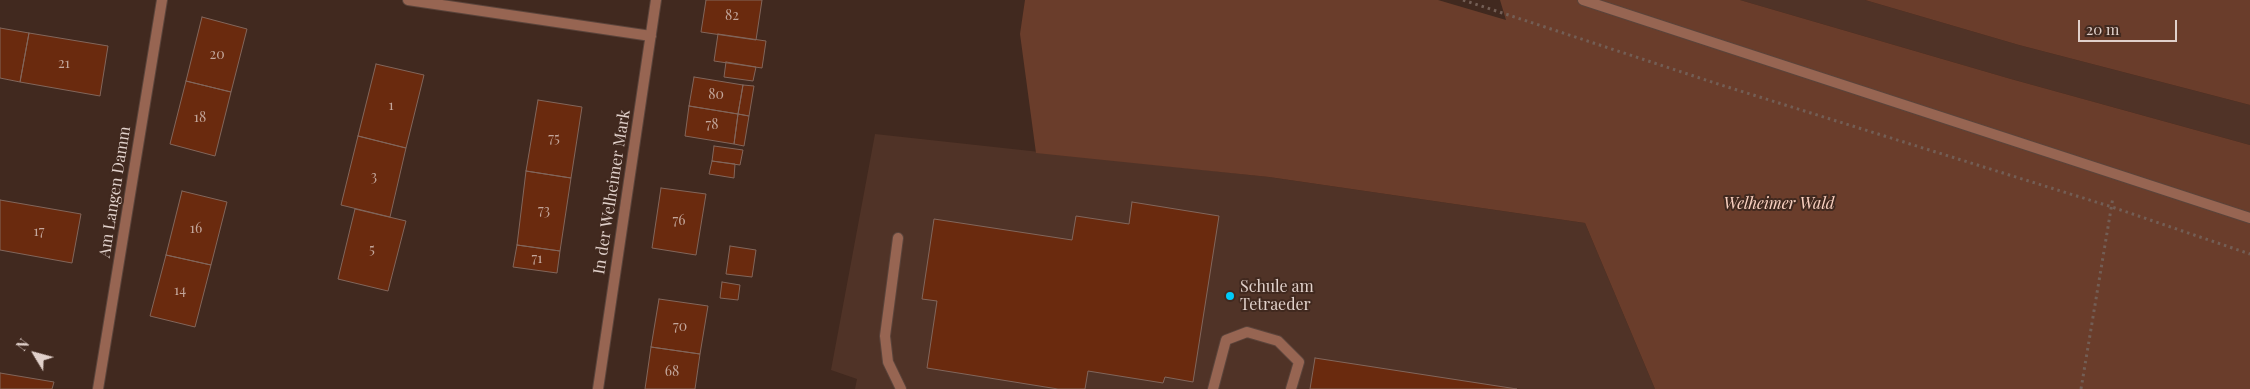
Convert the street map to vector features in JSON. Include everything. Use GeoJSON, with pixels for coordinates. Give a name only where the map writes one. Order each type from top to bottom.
{"type":"FeatureCollection","features":[{"type":"Feature","properties":{"kind":"street","name":"Am Langen Damm"},"geometry":{"type":"LineString","coordinates":[[98,389],[162,0]]}},
{"type":"Feature","properties":{"kind":"street"},"geometry":{"type":"LineString","coordinates":[[408,0],[651,36]]}},
{"type":"Feature","properties":{"kind":"street","name":"In der Welheimer Mark"},"geometry":{"type":"LineString","coordinates":[[598,389],[656,0]]}},
{"type":"Feature","properties":{"kind":"street"},"geometry":{"type":"LineString","coordinates":[[1583,0],[2250,218]]}},
{"type":"Feature","properties":{"kind":"street"},"geometry":{"type":"LineString","coordinates":[[898,238],[885,336],[888,362],[902,389]]}},
{"type":"Feature","properties":{"kind":"street"},"geometry":{"type":"LineString","coordinates":[[1213,389],[1226,340],[1247,332],[1278,341],[1299,362],[1291,389]]}},
{"type":"Feature","properties":{"kind":"path"},"geometry":{"type":"LineString","coordinates":[[1463,0],[1718,84],[2112,207],[2250,254]]}},
{"type":"Feature","properties":{"kind":"path"},"geometry":{"type":"LineString","coordinates":[[2081,389],[2112,207]]}},
{"type":"Feature","properties":{"kind":"shaded area"},"geometry":{"type":"Polygon","coordinates":[[[1740,0],[1865,0],[2019,45],[2250,105],[2250,145],[2011,79],[1740,0]]]}},
{"type":"Feature","properties":{"kind":"shaded area","name":"Schule am Tetraeder"},"geometry":{"type":"Polygon","coordinates":[[[875,134],[1269,177],[1585,223],[1655,389],[855,389],[857,379],[831,370],[875,134]]]}},
{"type":"Feature","properties":{"kind":"green space","name":"Welheimer Wald"},"geometry":{"type":"Polygon","coordinates":[[[1025,0],[1438,0],[1506,20],[1500,0],[1740,0],[2011,79],[2250,145],[2250,389],[1655,389],[1585,223],[1269,177],[1036,153],[1020,34],[1025,0]]]}},
{"type":"Feature","properties":{"kind":"green space"},"geometry":{"type":"Polygon","coordinates":[[[1865,0],[2250,0],[2250,105],[2019,45],[1865,0]]]}},
{"type":"Feature","properties":{"kind":"building"},"geometry":{"type":"Polygon","coordinates":[[[706,0],[762,0],[756,40],[701,32],[706,0]]]}},
{"type":"Feature","properties":{"kind":"building"},"geometry":{"type":"Polygon","coordinates":[[[202,17],[247,29],[231,92],[186,81],[202,17]]]}},
{"type":"Feature","properties":{"kind":"building"},"geometry":{"type":"Polygon","coordinates":[[[0,28],[29,33],[20,82],[0,78],[0,28]]]}},
{"type":"Feature","properties":{"kind":"building"},"geometry":{"type":"Polygon","coordinates":[[[29,33],[108,46],[100,96],[20,82],[29,33]]]}},
{"type":"Feature","properties":{"kind":"building"},"geometry":{"type":"Polygon","coordinates":[[[718,34],[766,41],[762,68],[714,61],[718,34]]]}},
{"type":"Feature","properties":{"kind":"building"},"geometry":{"type":"Polygon","coordinates":[[[726,62],[756,67],[753,81],[724,77],[726,62]]]}},
{"type":"Feature","properties":{"kind":"building"},"geometry":{"type":"Polygon","coordinates":[[[376,64],[424,75],[406,148],[358,136],[376,64]]]}},
{"type":"Feature","properties":{"kind":"building"},"geometry":{"type":"Polygon","coordinates":[[[694,77],[743,85],[738,114],[689,106],[694,77]]]}},
{"type":"Feature","properties":{"kind":"building"},"geometry":{"type":"Polygon","coordinates":[[[186,81],[231,92],[215,156],[170,144],[186,81]]]}},
{"type":"Feature","properties":{"kind":"building"},"geometry":{"type":"Polygon","coordinates":[[[743,85],[754,86],[749,116],[738,114],[743,85]]]}},
{"type":"Feature","properties":{"kind":"building"},"geometry":{"type":"Polygon","coordinates":[[[538,100],[582,107],[571,178],[526,171],[538,100]]]}},
{"type":"Feature","properties":{"kind":"building"},"geometry":{"type":"Polygon","coordinates":[[[689,106],[738,114],[734,144],[685,136],[689,106]]]}},
{"type":"Feature","properties":{"kind":"building"},"geometry":{"type":"Polygon","coordinates":[[[738,114],[749,116],[744,146],[734,144],[738,114]]]}},
{"type":"Feature","properties":{"kind":"building"},"geometry":{"type":"Polygon","coordinates":[[[358,136],[406,148],[390,217],[341,205],[358,136]]]}},
{"type":"Feature","properties":{"kind":"building"},"geometry":{"type":"Polygon","coordinates":[[[714,146],[743,150],[740,165],[712,161],[714,146]]]}},
{"type":"Feature","properties":{"kind":"building"},"geometry":{"type":"Polygon","coordinates":[[[712,161],[735,164],[734,178],[709,174],[712,161]]]}},
{"type":"Feature","properties":{"kind":"building"},"geometry":{"type":"Polygon","coordinates":[[[526,171],[571,178],[560,251],[517,245],[526,171]]]}},
{"type":"Feature","properties":{"kind":"building"},"geometry":{"type":"Polygon","coordinates":[[[661,188],[706,194],[696,255],[652,248],[661,188]]]}},
{"type":"Feature","properties":{"kind":"building"},"geometry":{"type":"Polygon","coordinates":[[[182,191],[227,202],[211,265],[166,255],[182,191]]]}},
{"type":"Feature","properties":{"kind":"building"},"geometry":{"type":"Polygon","coordinates":[[[0,200],[81,214],[72,263],[0,250],[0,200]]]}},
{"type":"Feature","properties":{"kind":"building"},"geometry":{"type":"Polygon","coordinates":[[[1132,202],[1219,216],[1193,382],[1165,377],[1163,383],[1088,371],[1085,389],[1058,389],[927,368],[937,301],[922,299],[934,219],[1072,240],[1076,216],[1129,224],[1132,202]]]}},
{"type":"Feature","properties":{"kind":"building"},"geometry":{"type":"Polygon","coordinates":[[[355,209],[406,221],[388,291],[338,279],[355,209]]]}},
{"type":"Feature","properties":{"kind":"building"},"geometry":{"type":"Polygon","coordinates":[[[517,245],[560,251],[557,273],[513,267],[517,245]]]}},
{"type":"Feature","properties":{"kind":"building"},"geometry":{"type":"Polygon","coordinates":[[[730,246],[756,250],[752,277],[726,274],[730,246]]]}},
{"type":"Feature","properties":{"kind":"building"},"geometry":{"type":"Polygon","coordinates":[[[166,255],[211,265],[195,327],[150,316],[166,255]]]}},
{"type":"Feature","properties":{"kind":"building"},"geometry":{"type":"Polygon","coordinates":[[[722,282],[740,285],[738,300],[720,298],[722,282]]]}},
{"type":"Feature","properties":{"kind":"building"},"geometry":{"type":"Polygon","coordinates":[[[659,299],[708,306],[700,354],[651,347],[659,299]]]}},
{"type":"Feature","properties":{"kind":"building"},"geometry":{"type":"Polygon","coordinates":[[[651,347],[700,354],[695,389],[645,389],[651,347]]]}},
{"type":"Feature","properties":{"kind":"building"},"geometry":{"type":"Polygon","coordinates":[[[1315,358],[1517,389],[1310,389],[1315,358]]]}},
{"type":"Feature","properties":{"kind":"building"},"geometry":{"type":"Polygon","coordinates":[[[0,373],[54,382],[52,389],[0,389],[0,373]]]}},
{"type":"Feature","properties":{"kind":"place","name":"Schule am Tetraeder"},"geometry":{"type":"Point","coordinates":[1230,296]}}]}
